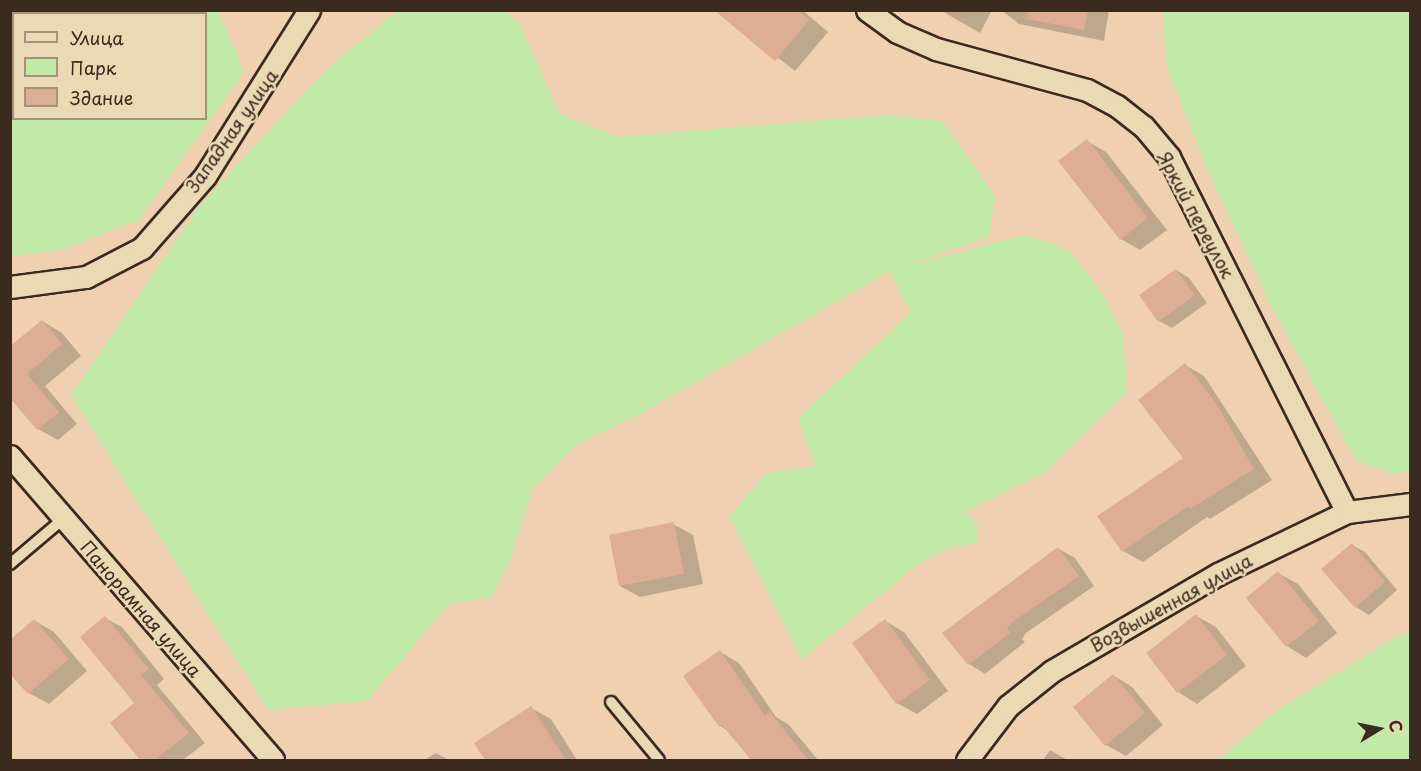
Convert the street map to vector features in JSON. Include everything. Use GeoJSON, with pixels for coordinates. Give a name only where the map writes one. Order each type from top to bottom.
{"type":"FeatureCollection","features":[{"type":"Feature","properties":{"kind":"street","name":"Западная улица"},"geometry":{"type":"LineString","coordinates":[[10,287],[86,276],[142,248],[205,176],[309,10]]}},
{"type":"Feature","properties":{"kind":"street","name":"Яркий переулок"},"geometry":{"type":"LineString","coordinates":[[867,10],[897,32],[936,49],[1087,90],[1117,106],[1144,128],[1169,157],[1347,512]]}},
{"type":"Feature","properties":{"kind":"street","name":"Панорамная улица"},"geometry":{"type":"LineString","coordinates":[[10,456],[273,760]]}},
{"type":"Feature","properties":{"kind":"street","name":"Возвышенная улица"},"geometry":{"type":"LineString","coordinates":[[967,760],[1008,706],[1052,671],[1218,574],[1347,512],[1410,504]]}},
{"type":"Feature","properties":{"kind":"lane"},"geometry":{"type":"LineString","coordinates":[[10,564],[63,519]]}},
{"type":"Feature","properties":{"kind":"lane"},"geometry":{"type":"LineString","coordinates":[[611,702],[659,760]]}},
{"type":"Feature","properties":{"kind":"green space"},"geometry":{"type":"Polygon","coordinates":[[[11,10],[219,11],[244,72],[139,220],[64,249],[11,257],[11,10]]]}},
{"type":"Feature","properties":{"kind":"green space"},"geometry":{"type":"Polygon","coordinates":[[[399,10],[506,11],[519,23],[560,114],[618,137],[888,115],[942,121],[995,195],[989,237],[902,267],[1026,235],[1069,250],[1104,296],[1123,334],[1127,392],[1047,471],[965,512],[977,523],[978,542],[948,549],[920,563],[802,659],[729,516],[767,473],[816,466],[798,419],[911,312],[890,271],[641,414],[576,445],[533,489],[508,566],[491,597],[449,604],[367,701],[268,710],[71,395],[202,203],[328,68],[399,10]]]}},
{"type":"Feature","properties":{"kind":"green space"},"geometry":{"type":"Polygon","coordinates":[[[1163,11],[1410,11],[1410,471],[1392,474],[1356,460],[1273,309],[1209,173],[1167,67],[1163,11]]]}},
{"type":"Feature","properties":{"kind":"green space"},"geometry":{"type":"Polygon","coordinates":[[[1410,631],[1410,760],[1218,760],[1276,712],[1387,642],[1410,631]]]}},
{"type":"Feature","properties":{"kind":"building"},"geometry":{"type":"Polygon","coordinates":[[[714,10],[798,10],[809,20],[775,61],[714,10]]]}},
{"type":"Feature","properties":{"kind":"building"},"geometry":{"type":"Polygon","coordinates":[[[1028,10],[1088,10],[1084,30],[1027,19],[1028,10]]]}},
{"type":"Feature","properties":{"kind":"building"},"geometry":{"type":"Polygon","coordinates":[[[1087,139],[1148,218],[1120,240],[1058,161],[1087,139]]]}},
{"type":"Feature","properties":{"kind":"building"},"geometry":{"type":"Polygon","coordinates":[[[1176,269],[1195,295],[1158,322],[1139,295],[1176,269]]]}},
{"type":"Feature","properties":{"kind":"building"},"geometry":{"type":"Polygon","coordinates":[[[42,320],[62,344],[27,374],[59,412],[37,430],[10,398],[10,346],[42,320]]]}},
{"type":"Feature","properties":{"kind":"building"},"geometry":{"type":"Polygon","coordinates":[[[1185,363],[1216,403],[1254,469],[1190,509],[1188,506],[1122,552],[1097,516],[1183,458],[1138,400],[1185,363]]]}},
{"type":"Feature","properties":{"kind":"building"},"geometry":{"type":"Polygon","coordinates":[[[674,522],[684,574],[619,586],[609,535],[674,522]]]}},
{"type":"Feature","properties":{"kind":"building"},"geometry":{"type":"Polygon","coordinates":[[[1352,543],[1385,582],[1355,608],[1321,569],[1352,543]]]}},
{"type":"Feature","properties":{"kind":"building"},"geometry":{"type":"Polygon","coordinates":[[[1058,547],[1079,576],[1010,624],[1007,629],[1010,633],[968,665],[942,633],[1058,547]]]}},
{"type":"Feature","properties":{"kind":"building"},"geometry":{"type":"Polygon","coordinates":[[[1278,571],[1319,621],[1286,647],[1246,598],[1278,571]]]}},
{"type":"Feature","properties":{"kind":"building"},"geometry":{"type":"Polygon","coordinates":[[[1196,614],[1227,655],[1177,693],[1146,653],[1196,614]]]}},
{"type":"Feature","properties":{"kind":"building"},"geometry":{"type":"Polygon","coordinates":[[[105,616],[149,669],[141,675],[189,733],[155,760],[140,760],[110,723],[134,703],[80,637],[105,616]]]}},
{"type":"Feature","properties":{"kind":"building"},"geometry":{"type":"Polygon","coordinates":[[[34,619],[69,659],[28,694],[10,674],[10,640],[34,619]]]}},
{"type":"Feature","properties":{"kind":"building"},"geometry":{"type":"Polygon","coordinates":[[[885,619],[930,680],[896,704],[852,643],[885,619]]]}},
{"type":"Feature","properties":{"kind":"building"},"geometry":{"type":"Polygon","coordinates":[[[720,650],[765,716],[770,712],[808,760],[751,760],[722,725],[719,727],[683,676],[720,650]]]}},
{"type":"Feature","properties":{"kind":"building"},"geometry":{"type":"Polygon","coordinates":[[[1113,674],[1145,713],[1105,746],[1073,707],[1113,674]]]}},
{"type":"Feature","properties":{"kind":"building"},"geometry":{"type":"Polygon","coordinates":[[[531,706],[566,760],[485,760],[474,743],[531,706]]]}}]}
